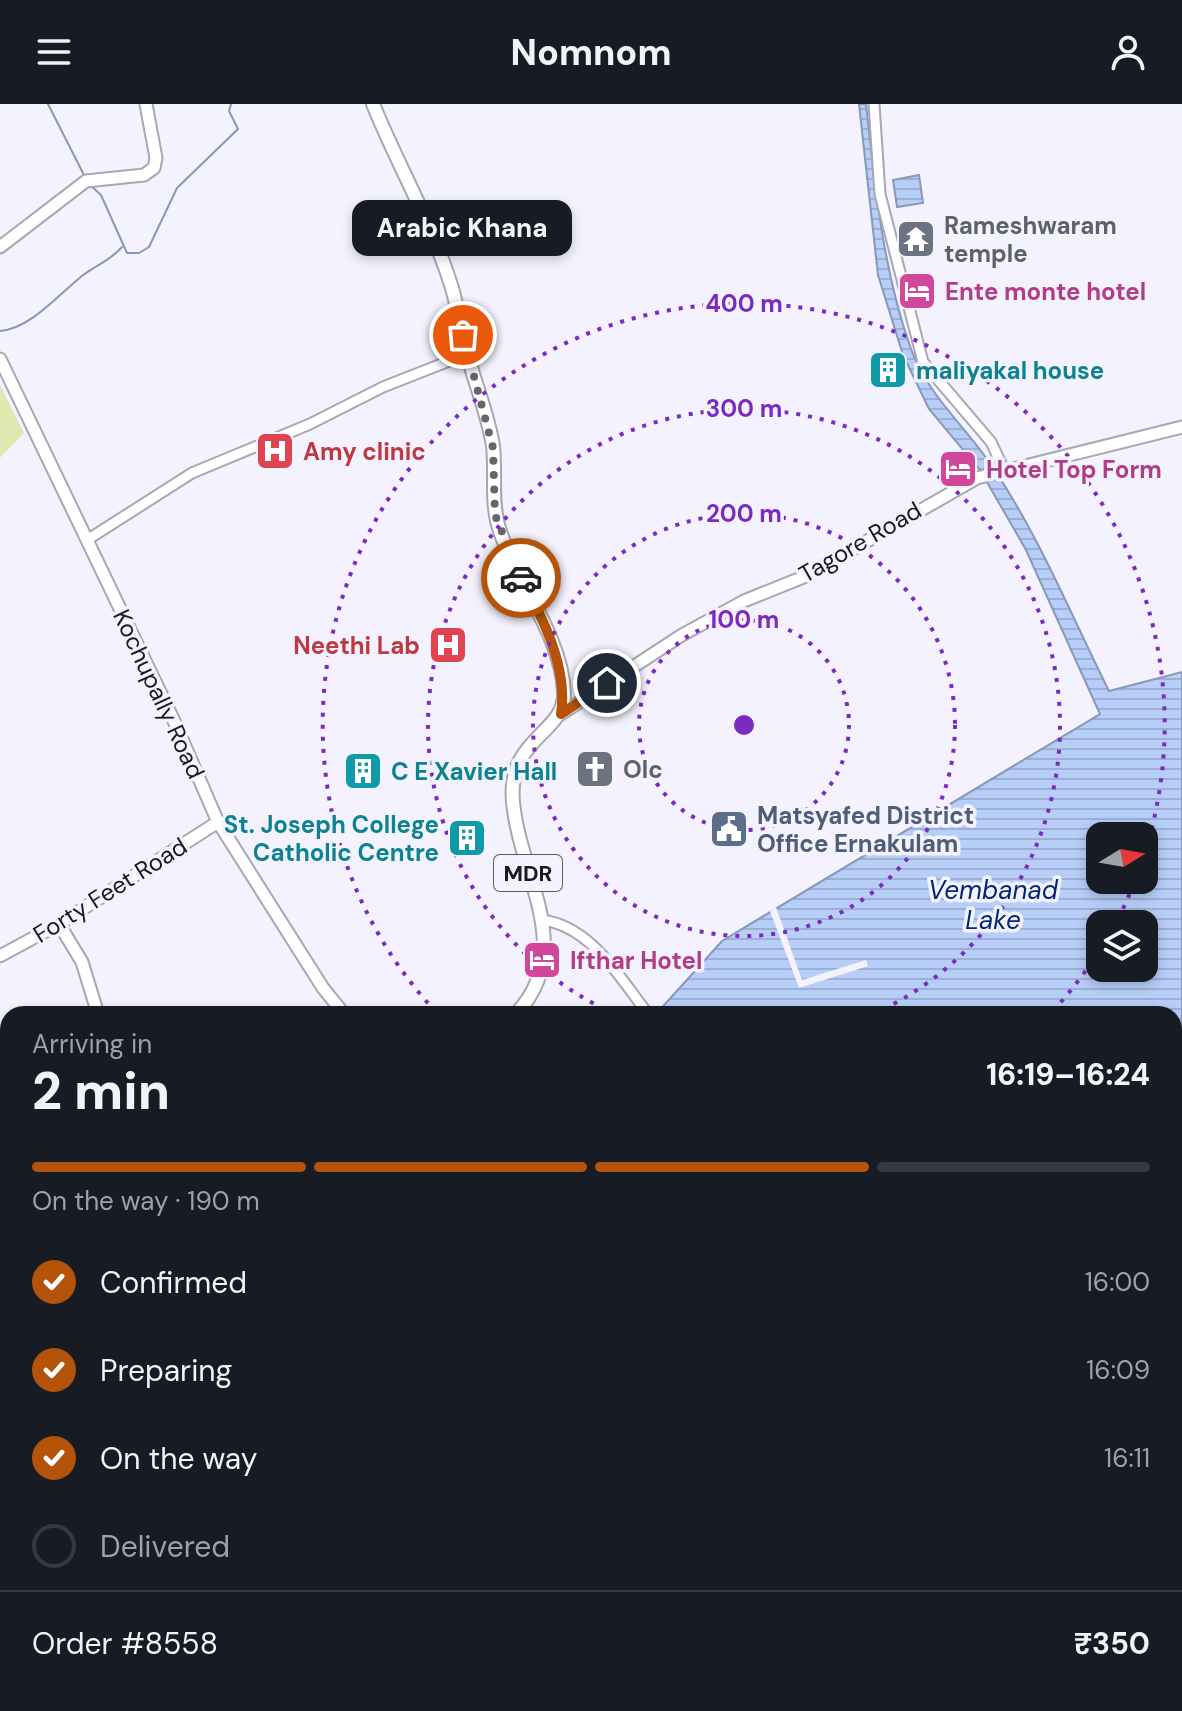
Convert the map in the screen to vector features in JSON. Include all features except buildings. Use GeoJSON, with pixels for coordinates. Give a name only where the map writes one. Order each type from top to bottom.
{"type":"FeatureCollection","features":[{"type":"Feature","properties":{"kind":"main road"},"geometry":{"type":"LineString","coordinates":[[0,247],[88,181],[144,175],[154,168],[156,158],[146,104]]}},
{"type":"Feature","properties":{"kind":"main road"},"geometry":{"type":"LineString","coordinates":[[373,104],[396,162],[411,188],[441,257],[493,448],[499,528],[545,626],[562,681],[561,714]]}},
{"type":"Feature","properties":{"kind":"main road","name":"Kochupally Road"},"geometry":{"type":"LineString","coordinates":[[0,359],[218,822],[338,1006]]}},
{"type":"Feature","properties":{"kind":"main road","name":"MDR"},"geometry":{"type":"LineString","coordinates":[[1001,473],[1182,427]]}},
{"type":"Feature","properties":{"kind":"main road","name":"Tagore Road"},"geometry":{"type":"LineString","coordinates":[[561,714],[682,635],[744,601],[806,576],[926,505],[979,478],[1001,473]]}},
{"type":"Feature","properties":{"kind":"main road","name":"MDR"},"geometry":{"type":"LineString","coordinates":[[522,1006],[542,977],[547,950],[542,920],[526,867],[512,787],[514,768],[531,741],[561,714]]}},
{"type":"Feature","properties":{"kind":"main road","name":"Forty Feet Road"},"geometry":{"type":"LineString","coordinates":[[0,956],[59,924],[218,822]]}},
{"type":"Feature","properties":{"kind":"main road"},"geometry":{"type":"LineString","coordinates":[[59,924],[82,962],[96,1006]]}},
{"type":"Feature","properties":{"kind":"street"},"geometry":{"type":"LineString","coordinates":[[874,104],[880,194],[923,362],[991,442],[1001,473]]}},
{"type":"Feature","properties":{"kind":"street"},"geometry":{"type":"LineString","coordinates":[[87,540],[192,473],[310,424],[383,387],[467,354]]}},
{"type":"Feature","properties":{"kind":"street"},"geometry":{"type":"LineString","coordinates":[[542,920],[560,922],[578,931],[642,1006]]}},
{"type":"Feature","properties":{"kind":"green space"},"geometry":{"type":"Polygon","coordinates":[[[0,385],[24,433],[0,458],[0,385]]]}},
{"type":"Feature","properties":{"kind":"water","name":"Vembanad Lake"},"geometry":{"type":"Polygon","coordinates":[[[859,104],[866,104],[881,228],[893,289],[911,349],[927,382],[984,454],[1011,495],[1109,691],[1182,672],[1182,1006],[663,1006],[722,941],[1100,714],[1026,550],[980,470],[929,409],[903,355],[878,275],[859,104]]]}},
{"type":"Feature","properties":{"kind":"water"},"geometry":{"type":"Polygon","coordinates":[[[919,175],[923,203],[897,207],[893,180],[919,175]]]}},
{"type":"Feature","properties":{"kind":"pier"},"geometry":{"type":"Polygon","coordinates":[[[776,907],[802,980],[866,960],[868,966],[799,988],[770,911],[776,907]]]}},
{"type":"Feature","properties":{"kind":"waterway"},"geometry":{"type":"LineString","coordinates":[[48,104],[84,175]]}},
{"type":"Feature","properties":{"kind":"waterway"},"geometry":{"type":"LineString","coordinates":[[89,184],[101,195],[127,253],[139,253],[149,247],[177,188],[238,129],[229,111],[231,104]]}},
{"type":"Feature","properties":{"kind":"waterway"},"geometry":{"type":"LineString","coordinates":[[0,331],[23,324],[44,310],[82,276],[122,247]]}},
{"type":"Feature","properties":{"kind":"way so far"},"geometry":{"type":"LineString","coordinates":[[463,335],[493,448],[495,515],[521,578]]}},
{"type":"Feature","properties":{"kind":"place","name":"Rameshwaram temple"},"geometry":{"type":"Point","coordinates":[916,239]}},
{"type":"Feature","properties":{"kind":"place","name":"Ente monte hotel"},"geometry":{"type":"Point","coordinates":[917,291]}},
{"type":"Feature","properties":{"kind":"place","name":"Arabic Khana"},"geometry":{"type":"Point","coordinates":[463,335]}},
{"type":"Feature","properties":{"kind":"place","name":"maliyakal house"},"geometry":{"type":"Point","coordinates":[888,370]}},
{"type":"Feature","properties":{"kind":"place","name":"Amy clinic"},"geometry":{"type":"Point","coordinates":[275,451]}},
{"type":"Feature","properties":{"kind":"place","name":"Hotel Top Form"},"geometry":{"type":"Point","coordinates":[958,469]}},
{"type":"Feature","properties":{"kind":"place","name":"Neethi Lab"},"geometry":{"type":"Point","coordinates":[448,645]}},
{"type":"Feature","properties":{"kind":"place","name":"Olc"},"geometry":{"type":"Point","coordinates":[595,769]}},
{"type":"Feature","properties":{"kind":"place","name":"C E Xavier Hall"},"geometry":{"type":"Point","coordinates":[363,771]}},
{"type":"Feature","properties":{"kind":"place","name":"Matsyafed District Office Ernakulam"},"geometry":{"type":"Point","coordinates":[729,829]}},
{"type":"Feature","properties":{"kind":"place","name":"St. Joseph College Catholic Centre"},"geometry":{"type":"Point","coordinates":[467,838]}},
{"type":"Feature","properties":{"kind":"place","name":"Ifthar Hotel"},"geometry":{"type":"Point","coordinates":[542,960]}},
{"type":"Feature","properties":{"kind":"route"},"geometry":{"type":"LineString","coordinates":[[521,578],[545,626],[562,681],[561,714],[607,683]]}}]}
